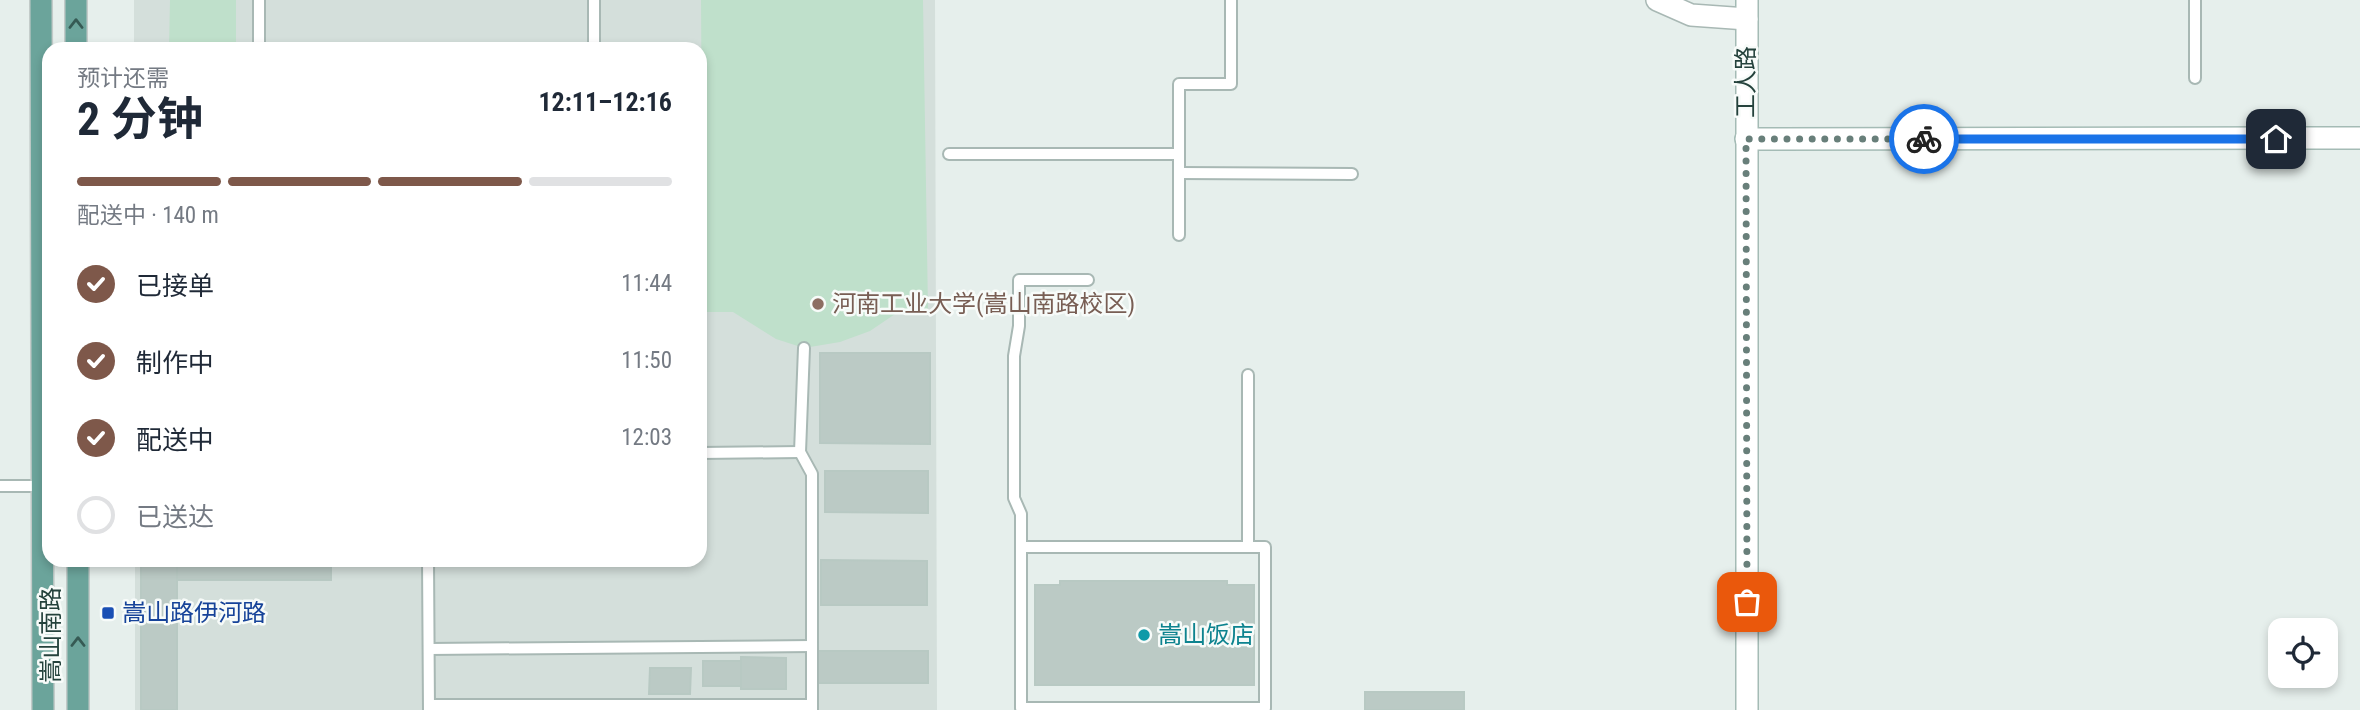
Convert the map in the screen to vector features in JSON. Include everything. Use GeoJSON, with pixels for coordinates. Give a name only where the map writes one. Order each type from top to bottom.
{"type":"FeatureCollection","features":[{"type":"Feature","properties":{"kind":"main road","name":"嵩山南路"},"geometry":{"type":"LineString","coordinates":[[41,0],[42,486]]}},
{"type":"Feature","properties":{"kind":"main road"},"geometry":{"type":"LineString","coordinates":[[76,0],[76,42]]}},
{"type":"Feature","properties":{"kind":"main road","name":"嵩山南路"},"geometry":{"type":"LineString","coordinates":[[42,567],[43,710]]}},
{"type":"Feature","properties":{"kind":"main road","name":"嵩山南路"},"geometry":{"type":"LineString","coordinates":[[78,567],[78,710]]}},
{"type":"Feature","properties":{"kind":"street"},"geometry":{"type":"LineString","coordinates":[[1657,0],[1691,15],[1747,10]]}},
{"type":"Feature","properties":{"kind":"street","name":"工人路"},"geometry":{"type":"LineString","coordinates":[[1747,10],[1747,710]]}},
{"type":"Feature","properties":{"kind":"street"},"geometry":{"type":"LineString","coordinates":[[1746,139],[2360,138]]}},
{"type":"Feature","properties":{"kind":"lane"},"geometry":{"type":"LineString","coordinates":[[259,0],[259,42]]}},
{"type":"Feature","properties":{"kind":"lane"},"geometry":{"type":"LineString","coordinates":[[594,0],[594,42]]}},
{"type":"Feature","properties":{"kind":"lane"},"geometry":{"type":"LineString","coordinates":[[1179,235],[1179,84],[1231,84],[1231,0]]}},
{"type":"Feature","properties":{"kind":"lane"},"geometry":{"type":"LineString","coordinates":[[2194,0],[2195,78]]}},
{"type":"Feature","properties":{"kind":"lane"},"geometry":{"type":"LineString","coordinates":[[949,154],[1179,154]]}},
{"type":"Feature","properties":{"kind":"lane"},"geometry":{"type":"LineString","coordinates":[[1179,173],[1352,174]]}},
{"type":"Feature","properties":{"kind":"lane"},"geometry":{"type":"LineString","coordinates":[[1021,547],[1265,547],[1265,708],[1021,708],[1021,547],[1021,514],[1014,498],[1014,356],[1019,326],[1019,280],[1088,280]]}},
{"type":"Feature","properties":{"kind":"lane"},"geometry":{"type":"LineString","coordinates":[[428,567],[429,707],[812,707],[812,474],[800,452],[804,348]]}},
{"type":"Feature","properties":{"kind":"lane"},"geometry":{"type":"LineString","coordinates":[[1248,375],[1248,547]]}},
{"type":"Feature","properties":{"kind":"lane"},"geometry":{"type":"LineString","coordinates":[[707,453],[800,452]]}},
{"type":"Feature","properties":{"kind":"lane"},"geometry":{"type":"LineString","coordinates":[[0,486],[42,486]]}},
{"type":"Feature","properties":{"kind":"lane"},"geometry":{"type":"LineString","coordinates":[[429,649],[812,646]]}},
{"type":"Feature","properties":{"kind":"shaded area","name":"河南工业大学(嵩山南路校区)"},"geometry":{"type":"Polygon","coordinates":[[[134,0],[935,0],[937,710],[135,710],[135,567],[707,567],[707,42],[134,42],[134,0]]]}},
{"type":"Feature","properties":{"kind":"green space"},"geometry":{"type":"Polygon","coordinates":[[[170,0],[236,0],[236,42],[169,42],[170,0]]]}},
{"type":"Feature","properties":{"kind":"green space"},"geometry":{"type":"Polygon","coordinates":[[[701,0],[923,0],[928,310],[901,310],[870,331],[840,342],[804,348],[776,339],[733,312],[707,312],[707,42],[701,42],[701,0]]]}},
{"type":"Feature","properties":{"kind":"building"},"geometry":{"type":"Polygon","coordinates":[[[820,353],[930,353],[930,444],[820,443],[820,353]]]}},
{"type":"Feature","properties":{"kind":"building"},"geometry":{"type":"Polygon","coordinates":[[[825,471],[928,471],[928,513],[825,512],[825,471]]]}},
{"type":"Feature","properties":{"kind":"building"},"geometry":{"type":"Polygon","coordinates":[[[821,560],[927,561],[927,605],[821,605],[821,560]]]}},
{"type":"Feature","properties":{"kind":"building"},"geometry":{"type":"Polygon","coordinates":[[[141,567],[177,567],[177,710],[141,710],[141,567]]]}},
{"type":"Feature","properties":{"kind":"building"},"geometry":{"type":"Polygon","coordinates":[[[177,567],[331,567],[331,580],[177,580],[177,567]]]}},
{"type":"Feature","properties":{"kind":"building","name":"嵩山饭店"},"geometry":{"type":"Polygon","coordinates":[[[1060,581],[1227,581],[1227,585],[1254,585],[1254,685],[1035,685],[1035,585],[1060,585],[1060,581]]]}},
{"type":"Feature","properties":{"kind":"building"},"geometry":{"type":"Polygon","coordinates":[[[818,651],[928,651],[928,683],[817,683],[818,651]]]}},
{"type":"Feature","properties":{"kind":"building"},"geometry":{"type":"Polygon","coordinates":[[[741,657],[786,658],[786,689],[741,689],[741,657]]]}},
{"type":"Feature","properties":{"kind":"building"},"geometry":{"type":"Polygon","coordinates":[[[703,661],[741,661],[741,686],[703,686],[703,661]]]}},
{"type":"Feature","properties":{"kind":"building"},"geometry":{"type":"Polygon","coordinates":[[[650,668],[691,668],[690,694],[649,694],[650,668]]]}},
{"type":"Feature","properties":{"kind":"building"},"geometry":{"type":"Polygon","coordinates":[[[1365,692],[1464,692],[1464,710],[1365,710],[1365,692]]]}},
{"type":"Feature","properties":{"kind":"way so far"},"geometry":{"type":"LineString","coordinates":[[1747,602],[1746,139],[1924,139]]}},
{"type":"Feature","properties":{"kind":"place","name":"河南工业大学(嵩山南路校区)"},"geometry":{"type":"Point","coordinates":[818,304]}},
{"type":"Feature","properties":{"kind":"place","name":"嵩山路伊河路"},"geometry":{"type":"Point","coordinates":[108,613]}},
{"type":"Feature","properties":{"kind":"place","name":"嵩山饭店"},"geometry":{"type":"Point","coordinates":[1144,635]}},
{"type":"Feature","properties":{"kind":"route"},"geometry":{"type":"LineString","coordinates":[[1924,139],[2276,139]]}}]}
